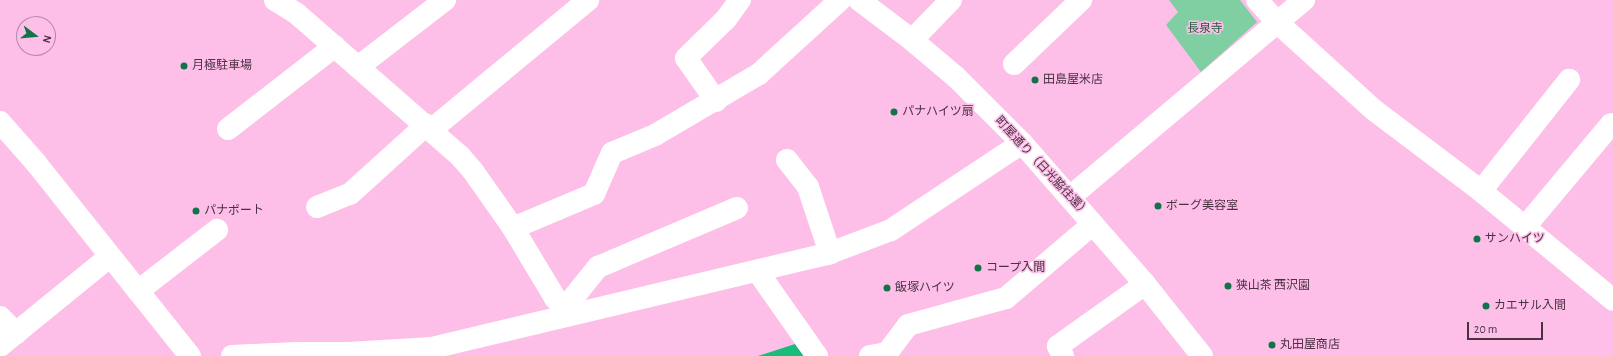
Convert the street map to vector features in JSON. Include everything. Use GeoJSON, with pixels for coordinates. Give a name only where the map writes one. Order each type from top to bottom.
{"type":"FeatureCollection","features":[{"type":"Feature","properties":{"kind":"street"},"geometry":{"type":"LineString","coordinates":[[275,0],[296,13],[460,156],[473,171],[513,228],[554,298],[566,312]]}},
{"type":"Feature","properties":{"kind":"street"},"geometry":{"type":"LineString","coordinates":[[358,67],[445,0]]}},
{"type":"Feature","properties":{"kind":"street"},"geometry":{"type":"LineString","coordinates":[[317,207],[350,194],[429,128],[588,0]]}},
{"type":"Feature","properties":{"kind":"street"},"geometry":{"type":"LineString","coordinates":[[716,100],[686,58],[726,18],[740,0]]}},
{"type":"Feature","properties":{"kind":"street"},"geometry":{"type":"LineString","coordinates":[[513,228],[594,194],[612,154],[655,135],[759,74],[840,0]]}},
{"type":"Feature","properties":{"kind":"street","name":"町屋通り（日光脇往還）"},"geometry":{"type":"LineString","coordinates":[[860,0],[912,40],[956,77],[1022,143],[1145,284],[1202,356]]}},
{"type":"Feature","properties":{"kind":"street"},"geometry":{"type":"LineString","coordinates":[[912,40],[951,0]]}},
{"type":"Feature","properties":{"kind":"street"},"geometry":{"type":"LineString","coordinates":[[1014,64],[1081,0]]}},
{"type":"Feature","properties":{"kind":"street"},"geometry":{"type":"LineString","coordinates":[[1257,0],[1278,23],[1374,110],[1481,191],[1613,300]]}},
{"type":"Feature","properties":{"kind":"street"},"geometry":{"type":"LineString","coordinates":[[1070,197],[1304,0]]}},
{"type":"Feature","properties":{"kind":"street"},"geometry":{"type":"LineString","coordinates":[[228,129],[335,46]]}},
{"type":"Feature","properties":{"kind":"street"},"geometry":{"type":"LineString","coordinates":[[1481,191],[1570,80]]}},
{"type":"Feature","properties":{"kind":"street"},"geometry":{"type":"LineString","coordinates":[[0,122],[36,163],[109,257],[190,356]]}},
{"type":"Feature","properties":{"kind":"street"},"geometry":{"type":"LineString","coordinates":[[1525,227],[1611,124]]}},
{"type":"Feature","properties":{"kind":"street"},"geometry":{"type":"LineString","coordinates":[[232,356],[350,355],[435,352],[566,312],[758,272],[830,253],[892,230],[1022,143]]}},
{"type":"Feature","properties":{"kind":"street"},"geometry":{"type":"LineString","coordinates":[[787,160],[808,187],[830,253]]}},
{"type":"Feature","properties":{"kind":"street"},"geometry":{"type":"LineString","coordinates":[[566,312],[598,267],[737,208]]}},
{"type":"Feature","properties":{"kind":"street"},"geometry":{"type":"LineString","coordinates":[[870,356],[887,353],[908,325],[1006,298],[1093,224]]}},
{"type":"Feature","properties":{"kind":"street"},"geometry":{"type":"LineString","coordinates":[[138,291],[217,230]]}},
{"type":"Feature","properties":{"kind":"street"},"geometry":{"type":"LineString","coordinates":[[0,317],[8,340],[109,257]]}},
{"type":"Feature","properties":{"kind":"street"},"geometry":{"type":"LineString","coordinates":[[758,272],[817,356]]}},
{"type":"Feature","properties":{"kind":"street"},"geometry":{"type":"LineString","coordinates":[[1063,356],[1058,346],[1145,284]]}},
{"type":"Feature","properties":{"kind":"green space","name":"長泉寺"},"geometry":{"type":"Polygon","coordinates":[[[1169,0],[1240,0],[1257,22],[1201,72],[1166,25],[1178,12],[1169,0]]]}},
{"type":"Feature","properties":{"kind":"green space"},"geometry":{"type":"Polygon","coordinates":[[[795,344],[804,356],[758,356],[795,344]]]}},
{"type":"Feature","properties":{"kind":"place","name":"月極駐車場"},"geometry":{"type":"Point","coordinates":[184,66]}},
{"type":"Feature","properties":{"kind":"place","name":"田島屋米店"},"geometry":{"type":"Point","coordinates":[1035,80]}},
{"type":"Feature","properties":{"kind":"place","name":"パナハイツ扇"},"geometry":{"type":"Point","coordinates":[894,112]}},
{"type":"Feature","properties":{"kind":"place","name":"ボーグ美容室"},"geometry":{"type":"Point","coordinates":[1158,206]}},
{"type":"Feature","properties":{"kind":"place","name":"パナポート"},"geometry":{"type":"Point","coordinates":[196,211]}},
{"type":"Feature","properties":{"kind":"place","name":"サンハイツ"},"geometry":{"type":"Point","coordinates":[1477,239]}},
{"type":"Feature","properties":{"kind":"place","name":"コープ入間"},"geometry":{"type":"Point","coordinates":[978,268]}},
{"type":"Feature","properties":{"kind":"place","name":"狭山茶 西沢園"},"geometry":{"type":"Point","coordinates":[1228,286]}},
{"type":"Feature","properties":{"kind":"place","name":"飯塚ハイツ"},"geometry":{"type":"Point","coordinates":[887,288]}},
{"type":"Feature","properties":{"kind":"place","name":"カエサル入間"},"geometry":{"type":"Point","coordinates":[1486,306]}},
{"type":"Feature","properties":{"kind":"place","name":"丸田屋商店"},"geometry":{"type":"Point","coordinates":[1272,345]}}]}
